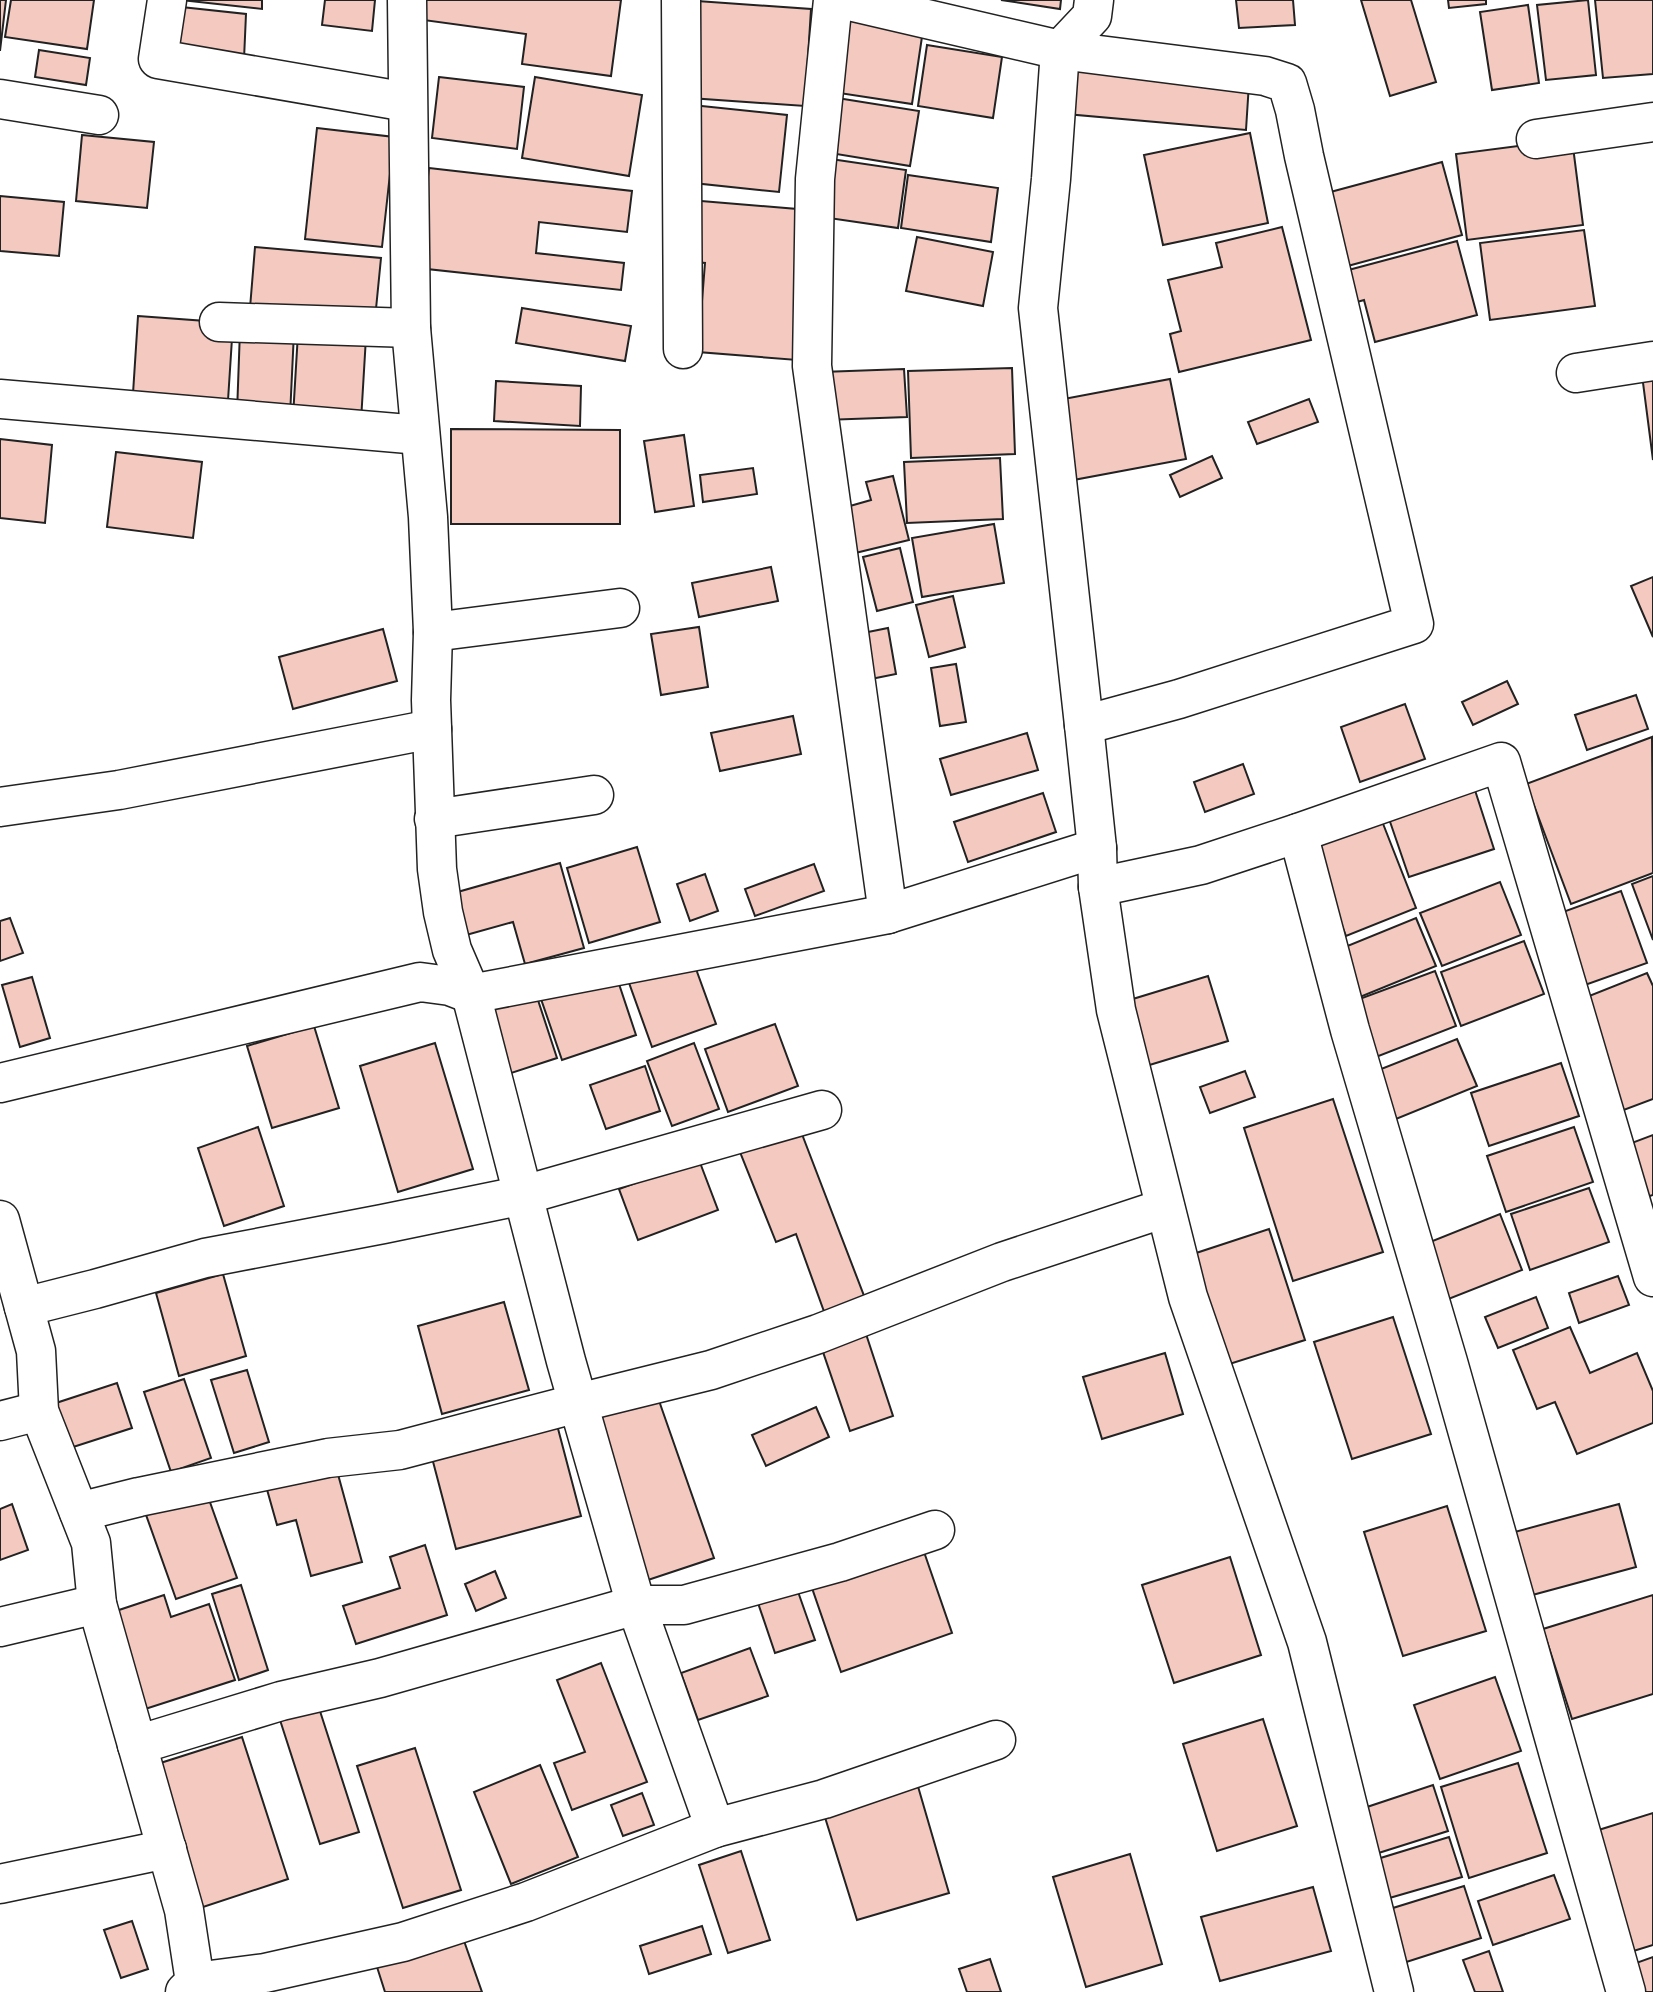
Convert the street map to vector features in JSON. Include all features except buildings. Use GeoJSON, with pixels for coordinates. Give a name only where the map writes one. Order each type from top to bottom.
{"type":"FeatureCollection","features":[{"type":"Feature","properties":{"kind":"street"},"geometry":{"type":"LineString","coordinates":[[167,0],[159,59],[407,102]]}},
{"type":"Feature","properties":{"kind":"street"},"geometry":{"type":"LineString","coordinates":[[407,0],[411,328],[428,517],[433,632],[434,819],[443,912],[452,950],[471,994],[578,1403],[636,1605],[715,1828]]}},
{"type":"Feature","properties":{"kind":"street"},"geometry":{"type":"LineString","coordinates":[[681,0],[683,349]]}},
{"type":"Feature","properties":{"kind":"street"},"geometry":{"type":"LineString","coordinates":[[833,0],[815,179],[812,366],[888,914]]}},
{"type":"Feature","properties":{"kind":"street"},"geometry":{"type":"LineString","coordinates":[[845,0],[1060,50],[1252,74],[1287,83],[1414,624],[1180,699],[1084,725]]}},
{"type":"Feature","properties":{"kind":"street"},"geometry":{"type":"LineString","coordinates":[[1094,0],[1092,16],[1060,50],[1038,308],[1097,848],[1098,887],[1116,1010],[1188,1297],[1307,1642],[1394,1992]]}},
{"type":"Feature","properties":{"kind":"street"},"geometry":{"type":"LineString","coordinates":[[0,99],[99,115]]}},
{"type":"Feature","properties":{"kind":"street"},"geometry":{"type":"LineString","coordinates":[[1536,139],[1653,122]]}},
{"type":"Feature","properties":{"kind":"street"},"geometry":{"type":"LineString","coordinates":[[219,322],[411,328]]}},
{"type":"Feature","properties":{"kind":"street"},"geometry":{"type":"LineString","coordinates":[[1576,373],[1653,361]]}},
{"type":"Feature","properties":{"kind":"street"},"geometry":{"type":"LineString","coordinates":[[0,399],[420,435]]}},
{"type":"Feature","properties":{"kind":"street"},"geometry":{"type":"LineString","coordinates":[[433,632],[620,608]]}},
{"type":"Feature","properties":{"kind":"street"},"geometry":{"type":"LineString","coordinates":[[0,807],[119,790],[432,729]]}},
{"type":"Feature","properties":{"kind":"street"},"geometry":{"type":"LineString","coordinates":[[1098,887],[1201,865],[1501,762],[1653,1277]]}},
{"type":"Feature","properties":{"kind":"street"},"geometry":{"type":"LineString","coordinates":[[434,819],[594,795]]}},
{"type":"Feature","properties":{"kind":"street"},"geometry":{"type":"LineString","coordinates":[[1298,833],[1350,1030],[1448,1363],[1626,1992]]}},
{"type":"Feature","properties":{"kind":"street"},"geometry":{"type":"LineString","coordinates":[[0,1083],[420,982],[450,986],[471,994],[888,914],[1097,848]]}},
{"type":"Feature","properties":{"kind":"street"},"geometry":{"type":"LineString","coordinates":[[24,1307],[205,1258],[524,1195],[822,1110]]}},
{"type":"Feature","properties":{"kind":"street"},"geometry":{"type":"LineString","coordinates":[[79,1512],[328,1458],[400,1450],[711,1370],[818,1334],[1002,1262],[1165,1208]]}},
{"type":"Feature","properties":{"kind":"street"},"geometry":{"type":"LineString","coordinates":[[0,1220],[36,1351],[39,1411],[91,1543],[97,1604],[184,1910],[190,1987],[403,1942],[526,1902],[715,1828],[824,1799],[996,1740]]}},
{"type":"Feature","properties":{"kind":"street"},"geometry":{"type":"LineString","coordinates":[[0,1421],[39,1411]]}},
{"type":"Feature","properties":{"kind":"street"},"geometry":{"type":"LineString","coordinates":[[137,1745],[281,1701],[380,1678],[636,1605],[684,1605],[840,1562],[935,1530]]}},
{"type":"Feature","properties":{"kind":"street"},"geometry":{"type":"LineString","coordinates":[[0,1627],[97,1604]]}},
{"type":"Feature","properties":{"kind":"street"},"geometry":{"type":"LineString","coordinates":[[0,1884],[167,1849]]}}]}
